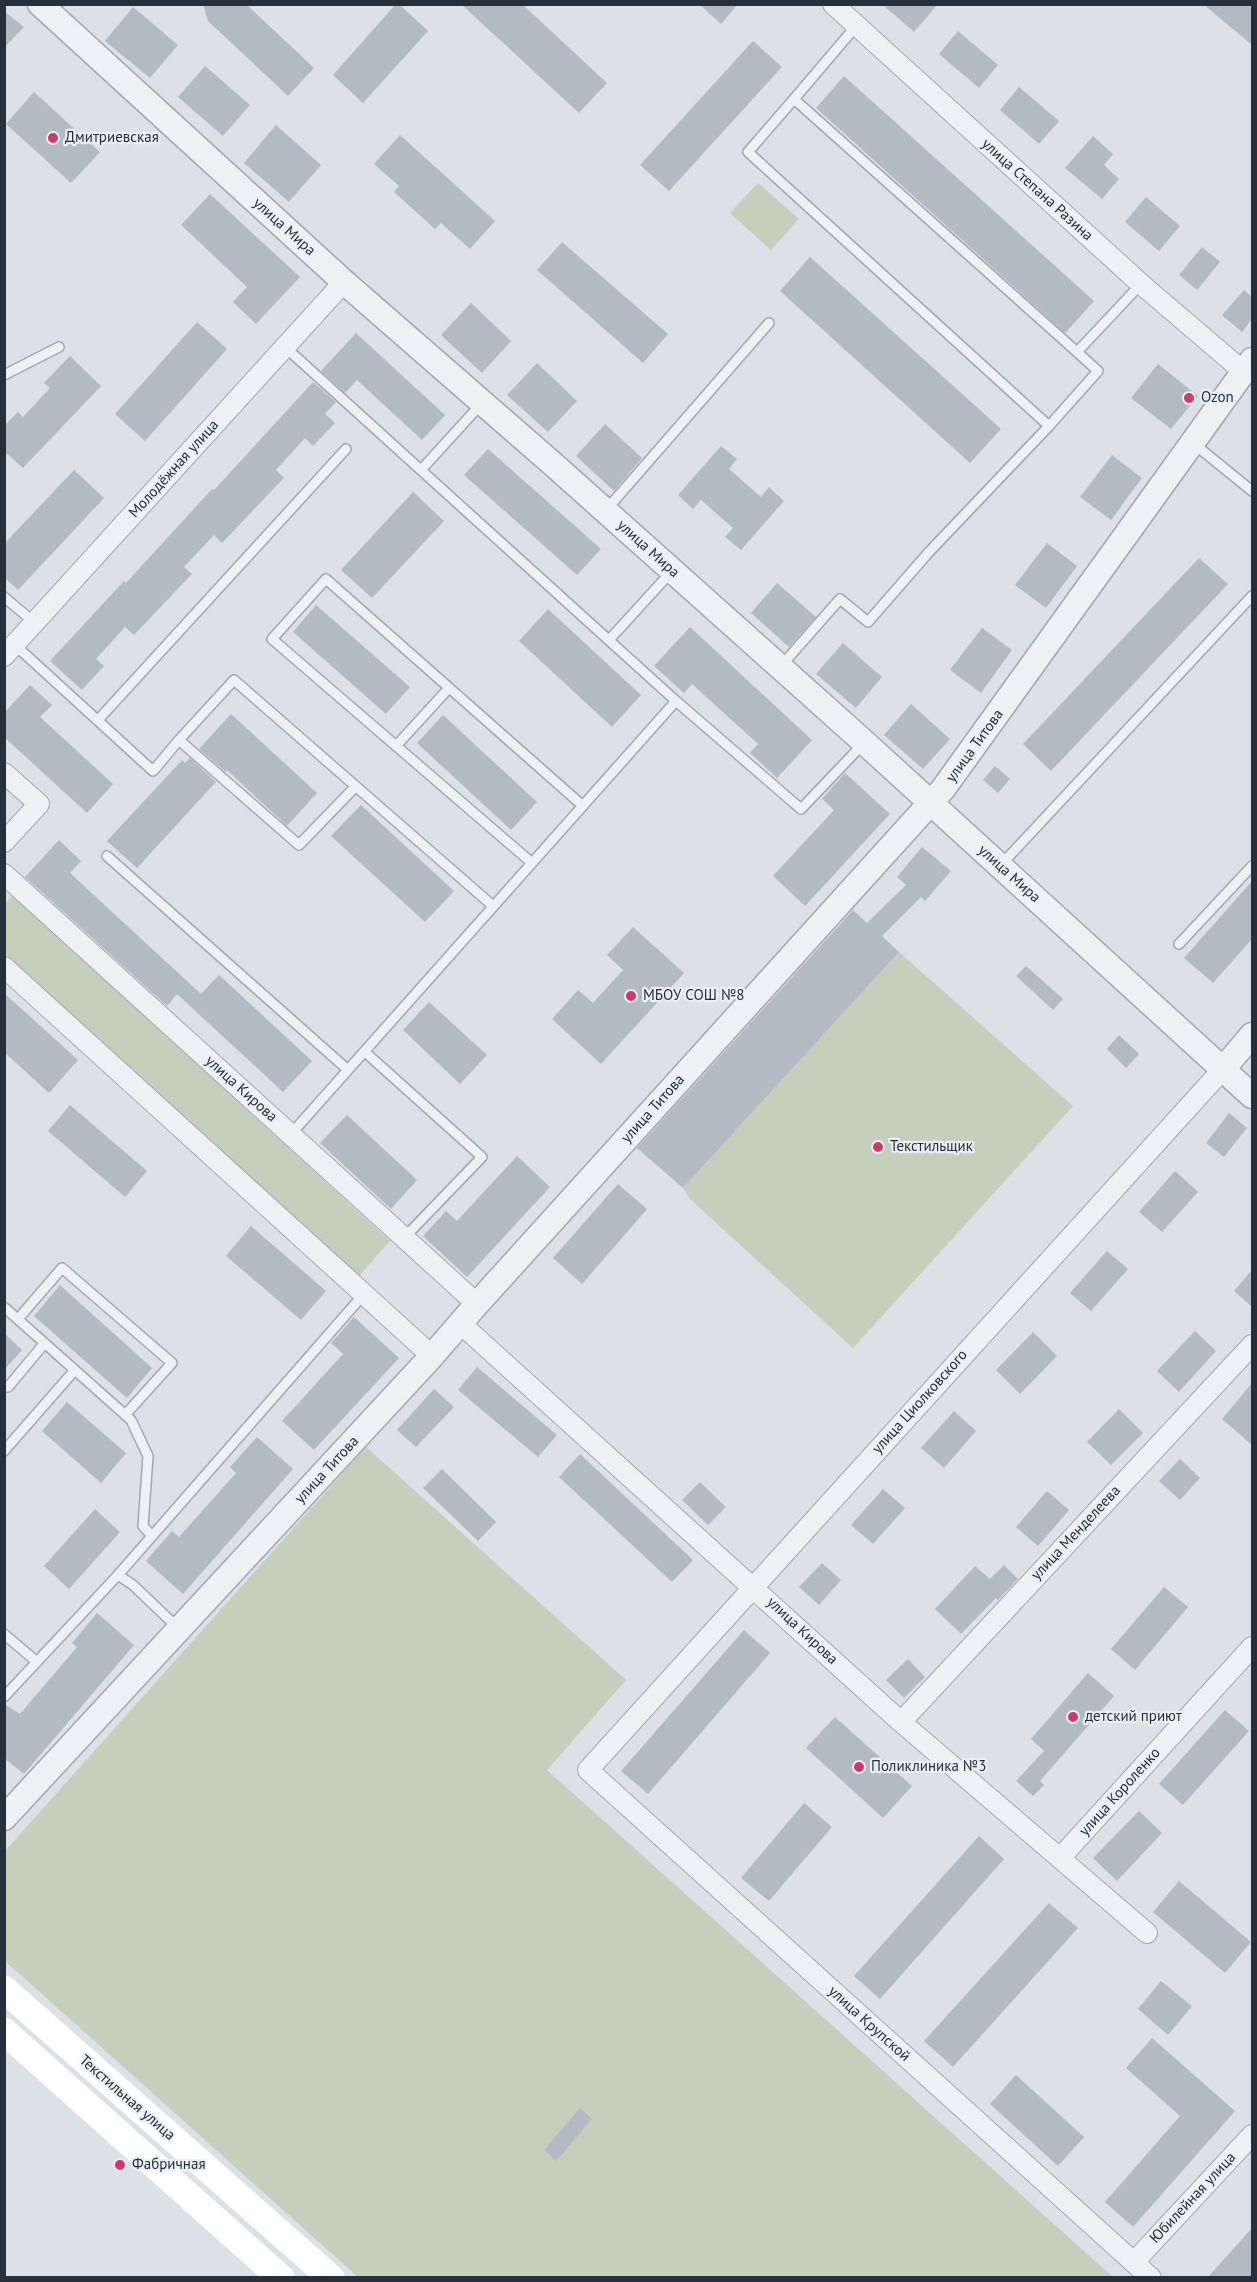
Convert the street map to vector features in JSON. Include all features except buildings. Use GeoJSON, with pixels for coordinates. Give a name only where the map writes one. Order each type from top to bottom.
{"type":"FeatureCollection","features":[{"type":"Feature","properties":{"kind":"main road","name":"Текстильная улица"},"geometry":{"type":"LineString","coordinates":[[4,1989],[331,2277]]}},
{"type":"Feature","properties":{"kind":"main road","name":"Текстильная улица"},"geometry":{"type":"LineString","coordinates":[[4,2031],[281,2277]]}},
{"type":"Feature","properties":{"kind":"street","name":"улица Мира"},"geometry":{"type":"LineString","coordinates":[[40,4],[344,282],[864,742],[1252,1096]]}},
{"type":"Feature","properties":{"kind":"street","name":"улица Степана Разина"},"geometry":{"type":"LineString","coordinates":[[833,4],[1141,284],[1248,366]]}},
{"type":"Feature","properties":{"kind":"street","name":"Молодёжная улица"},"geometry":{"type":"LineString","coordinates":[[10,651],[344,282]]}},
{"type":"Feature","properties":{"kind":"street","name":"улица Титова"},"geometry":{"type":"LineString","coordinates":[[4,1818],[432,1356],[944,789],[1248,366]]}},
{"type":"Feature","properties":{"kind":"street"},"geometry":{"type":"LineString","coordinates":[[4,773],[39,804],[4,842]]}},
{"type":"Feature","properties":{"kind":"street","name":"улица Кирова"},"geometry":{"type":"LineString","coordinates":[[4,874],[477,1304]]}},
{"type":"Feature","properties":{"kind":"street"},"geometry":{"type":"LineString","coordinates":[[4,967],[432,1356]]}},
{"type":"Feature","properties":{"kind":"street","name":"улица Циолковского"},"geometry":{"type":"LineString","coordinates":[[588,1770],[1252,1035]]}},
{"type":"Feature","properties":{"kind":"street","name":"улица Кирова"},"geometry":{"type":"LineString","coordinates":[[461,1323],[901,1722],[1147,1933]]}},
{"type":"Feature","properties":{"kind":"street","name":"улица Менделеева"},"geometry":{"type":"LineString","coordinates":[[901,1722],[1252,1346]]}},
{"type":"Feature","properties":{"kind":"street","name":"улица Короленко"},"geometry":{"type":"LineString","coordinates":[[1060,1858],[1252,1647]]}},
{"type":"Feature","properties":{"kind":"street","name":"улица Крупской"},"geometry":{"type":"LineString","coordinates":[[588,1770],[1151,2277]]}},
{"type":"Feature","properties":{"kind":"street","name":"Юбилейная улица"},"geometry":{"type":"LineString","coordinates":[[1134,2262],[1252,2135]]}},
{"type":"Feature","properties":{"kind":"lane"},"geometry":{"type":"LineString","coordinates":[[856,25],[748,152],[1049,426]]}},
{"type":"Feature","properties":{"kind":"lane"},"geometry":{"type":"LineString","coordinates":[[780,667],[840,598],[868,622],[928,552],[1049,426],[1098,370],[794,99]]}},
{"type":"Feature","properties":{"kind":"lane"},"geometry":{"type":"LineString","coordinates":[[1077,352],[1141,284]]}},
{"type":"Feature","properties":{"kind":"lane"},"geometry":{"type":"LineString","coordinates":[[605,511],[769,323]]}},
{"type":"Feature","properties":{"kind":"lane"},"geometry":{"type":"LineString","coordinates":[[7,370],[59,347]]}},
{"type":"Feature","properties":{"kind":"lane"},"geometry":{"type":"LineString","coordinates":[[285,347],[676,701],[801,809],[864,742]]}},
{"type":"Feature","properties":{"kind":"lane"},"geometry":{"type":"LineString","coordinates":[[421,470],[482,402]]}},
{"type":"Feature","properties":{"kind":"lane"},"geometry":{"type":"LineString","coordinates":[[1193,443],[1252,491]]}},
{"type":"Feature","properties":{"kind":"lane"},"geometry":{"type":"LineString","coordinates":[[98,720],[346,449]]}},
{"type":"Feature","properties":{"kind":"lane"},"geometry":{"type":"LineString","coordinates":[[609,640],[672,571]]}},
{"type":"Feature","properties":{"kind":"lane"},"geometry":{"type":"LineString","coordinates":[[532,863],[272,639],[326,579],[583,806]]}},
{"type":"Feature","properties":{"kind":"lane"},"geometry":{"type":"LineString","coordinates":[[1000,866],[1252,596]]}},
{"type":"Feature","properties":{"kind":"lane"},"geometry":{"type":"LineString","coordinates":[[4,597],[35,623]]}},
{"type":"Feature","properties":{"kind":"lane"},"geometry":{"type":"LineString","coordinates":[[10,651],[98,720],[153,771],[234,680],[493,906]]}},
{"type":"Feature","properties":{"kind":"lane"},"geometry":{"type":"LineString","coordinates":[[396,746],[449,688]]}},
{"type":"Feature","properties":{"kind":"lane"},"geometry":{"type":"LineString","coordinates":[[291,1134],[676,701]]}},
{"type":"Feature","properties":{"kind":"lane"},"geometry":{"type":"LineString","coordinates":[[179,740],[299,846],[356,786]]}},
{"type":"Feature","properties":{"kind":"lane"},"geometry":{"type":"LineString","coordinates":[[107,855],[348,1070]]}},
{"type":"Feature","properties":{"kind":"lane"},"geometry":{"type":"LineString","coordinates":[[1179,944],[1252,866]]}},
{"type":"Feature","properties":{"kind":"lane"},"geometry":{"type":"LineString","coordinates":[[364,1052],[482,1156],[404,1238]]}},
{"type":"Feature","properties":{"kind":"lane"},"geometry":{"type":"LineString","coordinates":[[18,1319],[62,1268],[172,1363],[125,1415]]}},
{"type":"Feature","properties":{"kind":"lane"},"geometry":{"type":"LineString","coordinates":[[4,1697],[118,1575],[364,1294]]}},
{"type":"Feature","properties":{"kind":"lane"},"geometry":{"type":"LineString","coordinates":[[4,1307],[131,1420],[148,1456],[143,1526],[152,1536]]}},
{"type":"Feature","properties":{"kind":"lane"},"geometry":{"type":"LineString","coordinates":[[4,1387],[8,1387],[44,1344]]}},
{"type":"Feature","properties":{"kind":"lane"},"geometry":{"type":"LineString","coordinates":[[4,1452],[75,1371]]}},
{"type":"Feature","properties":{"kind":"lane"},"geometry":{"type":"LineString","coordinates":[[118,1575],[133,1585],[179,1629]]}},
{"type":"Feature","properties":{"kind":"lane"},"geometry":{"type":"LineString","coordinates":[[4,1634],[37,1662]]}},
{"type":"Feature","properties":{"kind":"green space"},"geometry":{"type":"Polygon","coordinates":[[[758,183],[799,219],[771,250],[730,213],[758,183]]]}},
{"type":"Feature","properties":{"kind":"green space"},"geometry":{"type":"Polygon","coordinates":[[[13,895],[390,1241],[359,1276],[5,954],[4,904],[13,895]]]}},
{"type":"Feature","properties":{"kind":"green space","name":"Текстильщик"},"geometry":{"type":"Polygon","coordinates":[[[899,952],[1073,1106],[853,1348],[690,1199],[683,1188],[899,952]]]}},
{"type":"Feature","properties":{"kind":"green space"},"geometry":{"type":"Polygon","coordinates":[[[366,1447],[626,1680],[547,1770],[1113,2277],[358,2277],[5,1961],[5,1851],[366,1447]]]}},
{"type":"Feature","properties":{"kind":"place","name":"Дмитриевская"},"geometry":{"type":"Point","coordinates":[53,138]}},
{"type":"Feature","properties":{"kind":"place","name":"Ozon"},"geometry":{"type":"Point","coordinates":[1189,398]}},
{"type":"Feature","properties":{"kind":"place","name":"МБОУ СОШ №8"},"geometry":{"type":"Point","coordinates":[631,996]}},
{"type":"Feature","properties":{"kind":"place","name":"Текстильщик"},"geometry":{"type":"Point","coordinates":[878,1147]}},
{"type":"Feature","properties":{"kind":"place","name":"детский приют"},"geometry":{"type":"Point","coordinates":[1073,1717]}},
{"type":"Feature","properties":{"kind":"place","name":"Поликлиника №3"},"geometry":{"type":"Point","coordinates":[859,1767]}},
{"type":"Feature","properties":{"kind":"place","name":"Фабричная"},"geometry":{"type":"Point","coordinates":[120,2165]}}]}
